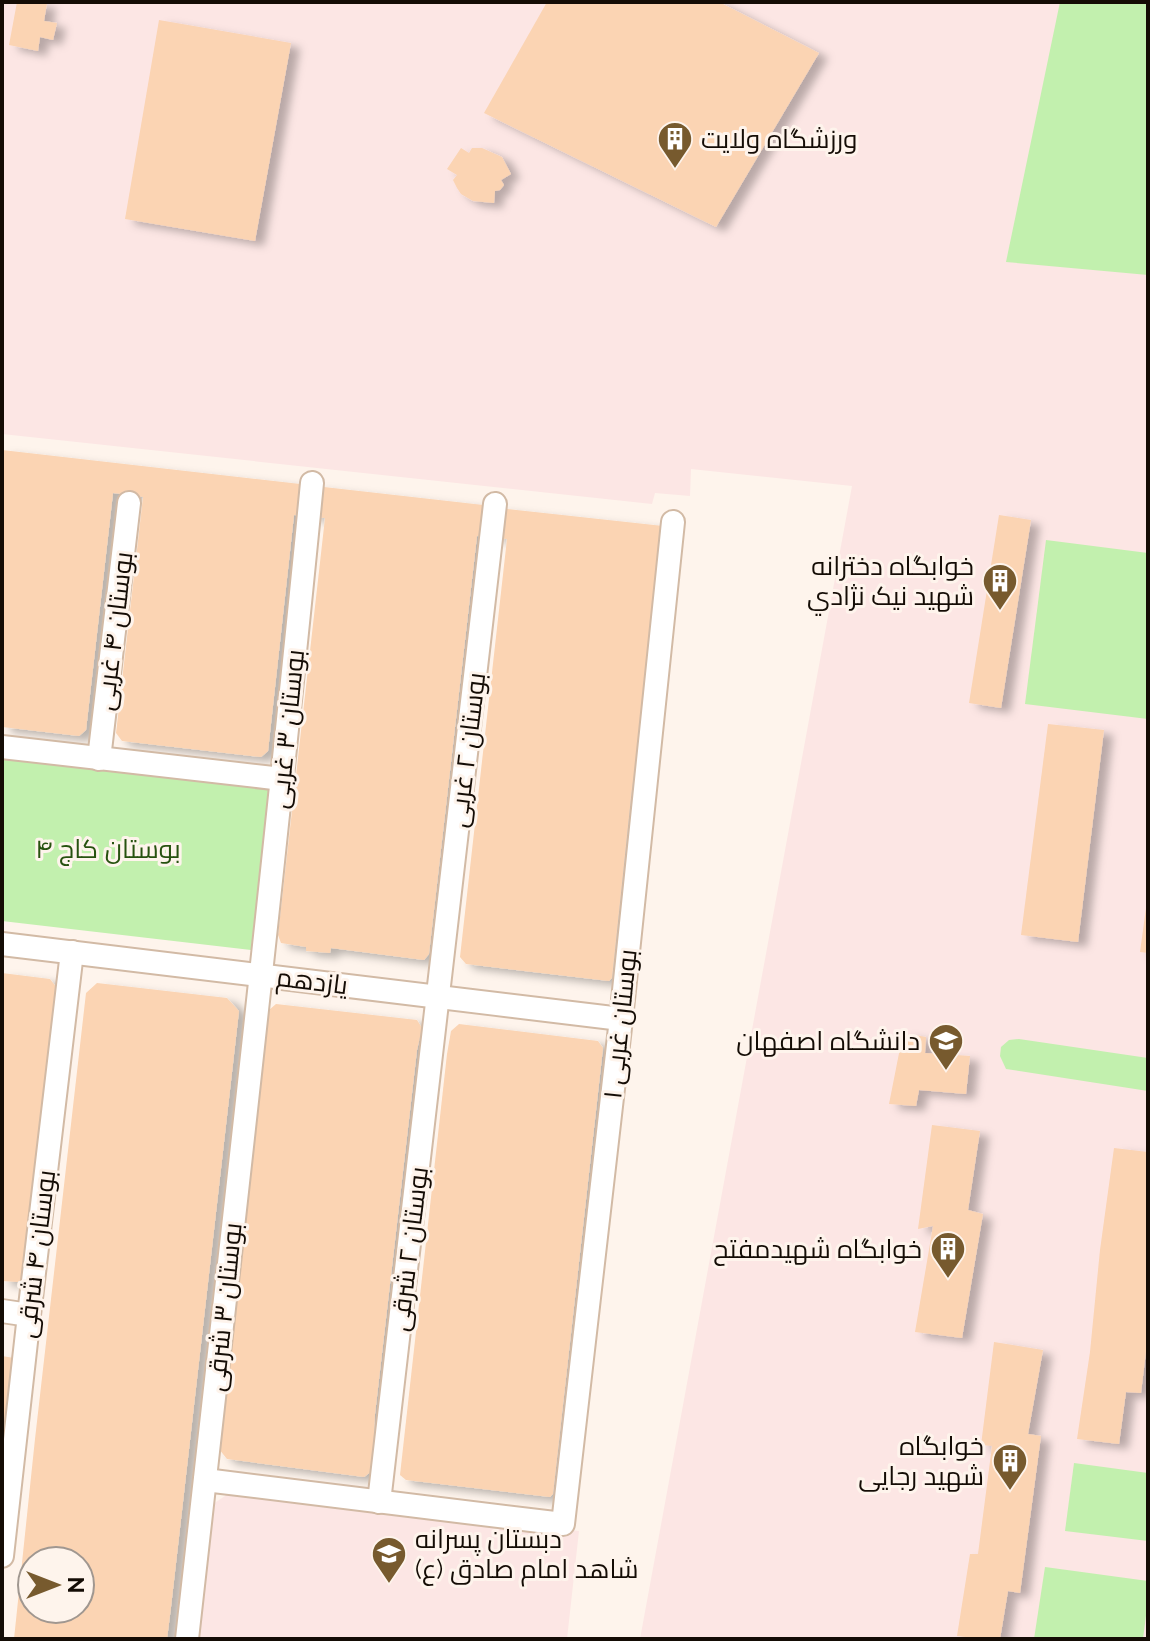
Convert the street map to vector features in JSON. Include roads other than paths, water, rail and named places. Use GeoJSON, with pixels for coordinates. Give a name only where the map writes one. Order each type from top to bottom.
{"type":"FeatureCollection","features":[{"type":"Feature","properties":{"kind":"street","name":"بوستان ۳ غربی"},"geometry":{"type":"LineString","coordinates":[[259,974],[312,483]]}},
{"type":"Feature","properties":{"kind":"street","name":"بوستان ۴ غربی"},"geometry":{"type":"LineString","coordinates":[[99,759],[129,503]]}},
{"type":"Feature","properties":{"kind":"street","name":"بوستان ۲ غربی"},"geometry":{"type":"LineString","coordinates":[[438,996],[495,504]]}},
{"type":"Feature","properties":{"kind":"street","name":"بوستان غربی ۱"},"geometry":{"type":"LineString","coordinates":[[379,1502],[563,1524],[621,1019],[673,522]]}},
{"type":"Feature","properties":{"kind":"street"},"geometry":{"type":"LineString","coordinates":[[2,747],[282,779]]}},
{"type":"Feature","properties":{"kind":"street","name":"یازدهم"},"geometry":{"type":"LineString","coordinates":[[2,944],[621,1019]]}},
{"type":"Feature","properties":{"kind":"street","name":"بوستان ۴ شرقی"},"geometry":{"type":"LineString","coordinates":[[2,1556],[72,952]]}},
{"type":"Feature","properties":{"kind":"street","name":"بوستان ۳ شرقی"},"geometry":{"type":"LineString","coordinates":[[187,1639],[259,974]]}},
{"type":"Feature","properties":{"kind":"street","name":"بوستان ۲ شرقی"},"geometry":{"type":"LineString","coordinates":[[379,1502],[438,996]]}},
{"type":"Feature","properties":{"kind":"street"},"geometry":{"type":"LineString","coordinates":[[2,1311],[29,1315]]}},
{"type":"Feature","properties":{"kind":"street"},"geometry":{"type":"LineString","coordinates":[[205,1480],[379,1502]]}},
{"type":"Feature","properties":{"kind":"place","name":"ورزشگاه ولایت"},"geometry":{"type":"Point","coordinates":[675,170]}},
{"type":"Feature","properties":{"kind":"place","name":"خوابگاه دخترانه شهيد نيک نژادي"},"geometry":{"type":"Point","coordinates":[1000,612]}},
{"type":"Feature","properties":{"kind":"place","name":"دانشگاه اصفهان"},"geometry":{"type":"Point","coordinates":[946,1072]}},
{"type":"Feature","properties":{"kind":"place","name":"خوابگاه شهیدمفتح"},"geometry":{"type":"Point","coordinates":[948,1280]}},
{"type":"Feature","properties":{"kind":"place","name":"خوابگاه شهید رجایی"},"geometry":{"type":"Point","coordinates":[1010,1492]}},
{"type":"Feature","properties":{"kind":"place","name":"دبستان پسرانه شاهد امام صادق (ع)"},"geometry":{"type":"Point","coordinates":[389,1585]}},
{"type":"Feature","properties":{"kind":"park label","name":"بوستان کاج ۴"},"geometry":{"type":"Point","coordinates":[108,849]}}]}
